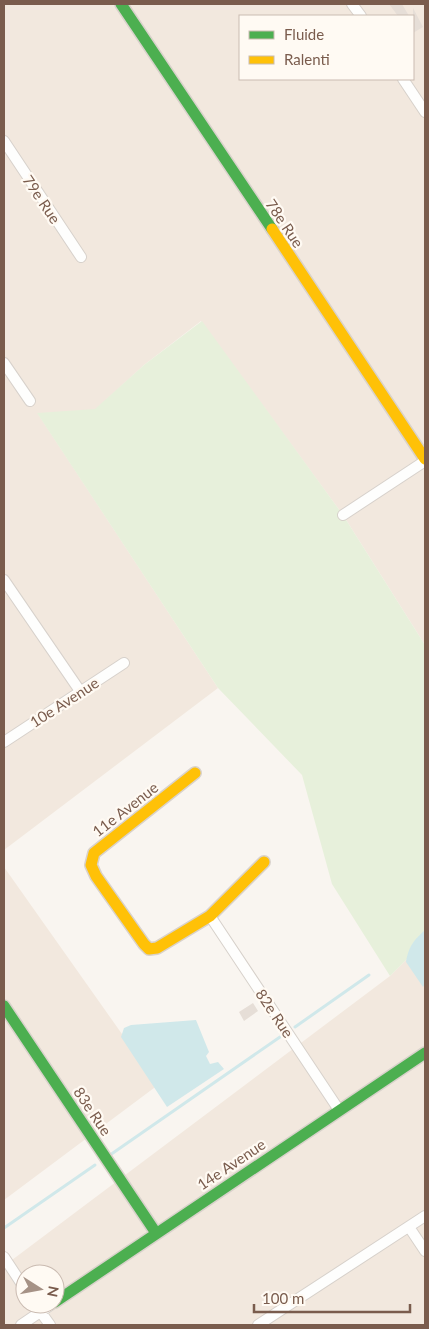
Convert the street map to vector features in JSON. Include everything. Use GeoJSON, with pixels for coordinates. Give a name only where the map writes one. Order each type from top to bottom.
{"type":"FeatureCollection","features":[{"type":"Feature","properties":{"kind":"street","name":"78e Rue"},"geometry":{"type":"LineString","coordinates":[[121,4],[425,460]]}},
{"type":"Feature","properties":{"kind":"street"},"geometry":{"type":"LineString","coordinates":[[352,4],[360,15]]}},
{"type":"Feature","properties":{"kind":"street"},"geometry":{"type":"LineString","coordinates":[[404,80],[425,112]]}},
{"type":"Feature","properties":{"kind":"street","name":"79e Rue"},"geometry":{"type":"LineString","coordinates":[[4,141],[81,257]]}},
{"type":"Feature","properties":{"kind":"street"},"geometry":{"type":"LineString","coordinates":[[4,363],[30,401]]}},
{"type":"Feature","properties":{"kind":"street"},"geometry":{"type":"LineString","coordinates":[[343,515],[425,460]]}},
{"type":"Feature","properties":{"kind":"street"},"geometry":{"type":"LineString","coordinates":[[4,580],[80,691]]}},
{"type":"Feature","properties":{"kind":"street","name":"10e Avenue"},"geometry":{"type":"LineString","coordinates":[[4,742],[124,663]]}},
{"type":"Feature","properties":{"kind":"street","name":"11e Avenue"},"geometry":{"type":"LineString","coordinates":[[195,773],[94,853],[91,865],[96,876],[149,949],[156,948],[210,916]]}},
{"type":"Feature","properties":{"kind":"street"},"geometry":{"type":"LineString","coordinates":[[210,916],[264,862]]}},
{"type":"Feature","properties":{"kind":"street","name":"82e Rue"},"geometry":{"type":"LineString","coordinates":[[210,916],[340,1110]]}},
{"type":"Feature","properties":{"kind":"street","name":"83e Rue"},"geometry":{"type":"LineString","coordinates":[[4,1006],[156,1233]]}},
{"type":"Feature","properties":{"kind":"street","name":"14e Avenue"},"geometry":{"type":"LineString","coordinates":[[65,1295],[425,1053]]}},
{"type":"Feature","properties":{"kind":"street"},"geometry":{"type":"LineString","coordinates":[[258,1325],[425,1216]]}},
{"type":"Feature","properties":{"kind":"street"},"geometry":{"type":"LineString","coordinates":[[410,1227],[425,1251]]}},
{"type":"Feature","properties":{"kind":"street"},"geometry":{"type":"LineString","coordinates":[[4,1257],[15,1274]]}},
{"type":"Feature","properties":{"kind":"street"},"geometry":{"type":"LineString","coordinates":[[21,1325],[32,1314]]}},
{"type":"Feature","properties":{"kind":"street"},"geometry":{"type":"LineString","coordinates":[[42,1314],[50,1325]]}},
{"type":"Feature","properties":{"kind":"shaded area"},"geometry":{"type":"Polygon","coordinates":[[[4,4],[425,4],[425,645],[343,515],[201,321],[144,365],[95,410],[38,414],[218,688],[4,850],[4,4]]]}},
{"type":"Feature","properties":{"kind":"shaded area"},"geometry":{"type":"Polygon","coordinates":[[[4,867],[158,1085],[4,1200],[4,867]]]}},
{"type":"Feature","properties":{"kind":"shaded area"},"geometry":{"type":"Polygon","coordinates":[[[425,941],[425,1325],[4,1325],[4,1266],[390,976],[425,941]]]}},
{"type":"Feature","properties":{"kind":"green space"},"geometry":{"type":"Polygon","coordinates":[[[202,321],[343,515],[425,645],[425,941],[390,976],[332,884],[302,775],[218,688],[37,413],[95,409],[144,365],[202,321]]]}},
{"type":"Feature","properties":{"kind":"water"},"geometry":{"type":"Polygon","coordinates":[[[425,930],[425,984],[423,987],[406,962],[412,944],[425,930]]]}},
{"type":"Feature","properties":{"kind":"water"},"geometry":{"type":"Polygon","coordinates":[[[196,1020],[209,1052],[206,1056],[210,1064],[218,1062],[224,1069],[167,1107],[121,1037],[124,1028],[131,1025],[196,1020]]]}},
{"type":"Feature","properties":{"kind":"building"},"geometry":{"type":"Polygon","coordinates":[[[389,4],[402,4],[408,15],[397,15],[389,4]]]}},
{"type":"Feature","properties":{"kind":"building"},"geometry":{"type":"Polygon","coordinates":[[[413,8],[423,27],[414,32],[414,15],[413,8]]]}},
{"type":"Feature","properties":{"kind":"building"},"geometry":{"type":"Polygon","coordinates":[[[253,1003],[258,1011],[244,1021],[239,1012],[253,1003]]]}},
{"type":"Feature","properties":{"kind":"waterway"},"geometry":{"type":"LineString","coordinates":[[295,1027],[369,975]]}},
{"type":"Feature","properties":{"kind":"waterway"},"geometry":{"type":"LineString","coordinates":[[110,1155],[280,1037]]}},
{"type":"Feature","properties":{"kind":"waterway"},"geometry":{"type":"LineString","coordinates":[[4,1228],[95,1165]]}},
{"type":"Feature","properties":{"kind":"traffic: fast"},"geometry":{"type":"LineString","coordinates":[[121,4],[272,229]]}},
{"type":"Feature","properties":{"kind":"traffic: fast"},"geometry":{"type":"LineString","coordinates":[[4,1006],[156,1233]]}},
{"type":"Feature","properties":{"kind":"traffic: fast"},"geometry":{"type":"LineString","coordinates":[[65,1295],[425,1053]]}},
{"type":"Feature","properties":{"kind":"traffic: slow"},"geometry":{"type":"LineString","coordinates":[[272,229],[425,459]]}},
{"type":"Feature","properties":{"kind":"traffic: slow"},"geometry":{"type":"LineString","coordinates":[[195,773],[94,853],[91,865],[96,876],[144,944],[149,949],[157,948],[210,916],[264,862]]}}]}
